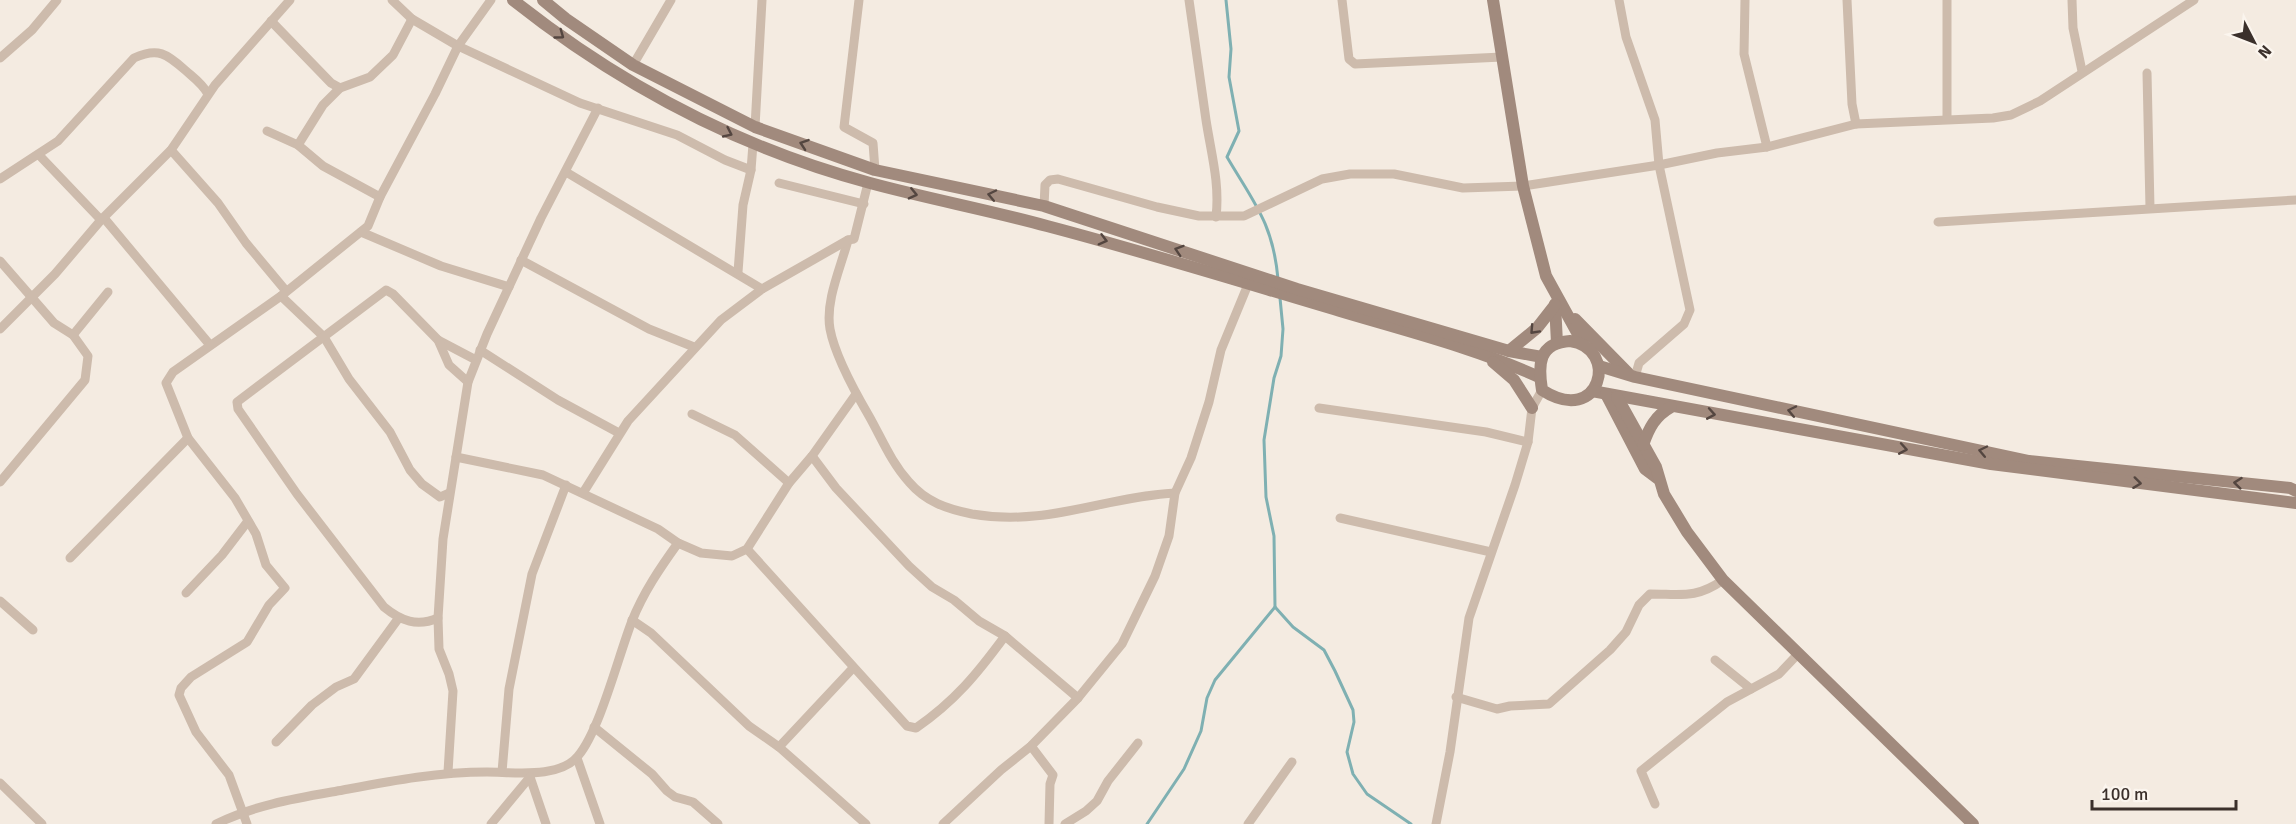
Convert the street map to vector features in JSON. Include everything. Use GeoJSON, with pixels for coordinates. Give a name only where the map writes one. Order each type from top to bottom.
{"type":"FeatureCollection","features":[{"type":"Feature","properties":{"kind":"main road"},"geometry":{"type":"LineString","coordinates":[[513,0],[592,58],[642,90],[753,144],[868,183],[1056,228],[1251,280],[1480,352],[1539,377]]}},
{"type":"Feature","properties":{"kind":"main road"},"geometry":{"type":"LineString","coordinates":[[543,0],[633,65],[755,127],[875,170],[1044,206],[1251,280]]}},
{"type":"Feature","properties":{"kind":"main road"},"geometry":{"type":"LineString","coordinates":[[1493,0],[1522,186],[1546,276],[1557,302],[1584,345],[1594,354],[1599,366],[1598,379],[1592,391],[1571,402],[1556,399],[1542,390],[1539,377],[1542,357],[1557,344],[1570,341],[1584,345]]}},
{"type":"Feature","properties":{"kind":"main road"},"geometry":{"type":"LineString","coordinates":[[1294,293],[1509,351],[1542,357]]}},
{"type":"Feature","properties":{"kind":"main road"},"geometry":{"type":"LineString","coordinates":[[1557,302],[1633,377]]}},
{"type":"Feature","properties":{"kind":"main road"},"geometry":{"type":"LineString","coordinates":[[1557,302],[1557,344]]}},
{"type":"Feature","properties":{"kind":"main road"},"geometry":{"type":"LineString","coordinates":[[1509,351],[1537,328],[1557,302]]}},
{"type":"Feature","properties":{"kind":"main road"},"geometry":{"type":"LineString","coordinates":[[1480,352],[1514,380],[1532,408]]}},
{"type":"Feature","properties":{"kind":"main road"},"geometry":{"type":"LineString","coordinates":[[1599,366],[1633,377],[2029,460],[2290,488],[2296,491]]}},
{"type":"Feature","properties":{"kind":"main road"},"geometry":{"type":"LineString","coordinates":[[1592,391],[1991,465],[2296,503]]}},
{"type":"Feature","properties":{"kind":"main road"},"geometry":{"type":"LineString","coordinates":[[1612,396],[1656,467],[1657,478],[1664,494],[1687,532],[1723,580],[1973,824]]}},
{"type":"Feature","properties":{"kind":"main road"},"geometry":{"type":"LineString","coordinates":[[1612,396],[1645,469],[1657,478]]}},
{"type":"Feature","properties":{"kind":"main road"},"geometry":{"type":"LineString","coordinates":[[1643,445],[1650,426],[1662,412],[1671,407]]}},
{"type":"Feature","properties":{"kind":"street"},"geometry":{"type":"LineString","coordinates":[[0,58],[32,30],[57,0]]}},
{"type":"Feature","properties":{"kind":"street"},"geometry":{"type":"LineString","coordinates":[[0,329],[102,219],[171,150],[215,85],[290,0]]}},
{"type":"Feature","properties":{"kind":"street"},"geometry":{"type":"LineString","coordinates":[[392,0],[412,19],[458,46],[571,99],[677,135],[725,160],[751,170]]}},
{"type":"Feature","properties":{"kind":"street"},"geometry":{"type":"LineString","coordinates":[[247,824],[229,775],[196,732],[179,695],[181,688],[191,677],[247,642],[269,605],[285,591],[283,583],[266,565],[256,534],[236,498],[188,438],[166,383],[173,372],[330,259],[368,226],[380,197],[458,46],[491,0]]}},
{"type":"Feature","properties":{"kind":"street"},"geometry":{"type":"LineString","coordinates":[[633,65],[671,0]]}},
{"type":"Feature","properties":{"kind":"street"},"geometry":{"type":"LineString","coordinates":[[755,127],[762,0]]}},
{"type":"Feature","properties":{"kind":"street"},"geometry":{"type":"LineString","coordinates":[[859,0],[844,127],[873,143],[875,170]]}},
{"type":"Feature","properties":{"kind":"street"},"geometry":{"type":"LineString","coordinates":[[1189,0],[1206,123],[1215,162],[1218,200],[1216,217]]}},
{"type":"Feature","properties":{"kind":"street"},"geometry":{"type":"LineString","coordinates":[[1342,0],[1348,59],[1355,63],[1502,57]]}},
{"type":"Feature","properties":{"kind":"street"},"geometry":{"type":"LineString","coordinates":[[1619,0],[1626,37],[1655,120],[1659,165],[1690,310],[1684,324],[1639,363],[1633,377]]}},
{"type":"Feature","properties":{"kind":"street"},"geometry":{"type":"LineString","coordinates":[[1745,0],[1744,54],[1767,147]]}},
{"type":"Feature","properties":{"kind":"street"},"geometry":{"type":"LineString","coordinates":[[1847,0],[1852,105],[1856,124]]}},
{"type":"Feature","properties":{"kind":"street"},"geometry":{"type":"LineString","coordinates":[[1947,0],[1947,119]]}},
{"type":"Feature","properties":{"kind":"street"},"geometry":{"type":"LineString","coordinates":[[2072,0],[2073,28],[2082,71]]}},
{"type":"Feature","properties":{"kind":"street"},"geometry":{"type":"LineString","coordinates":[[1044,206],[1045,185],[1050,180],[1058,179],[1157,207],[1216,217],[1244,216],[1322,179],[1350,174],[1400,174],[1463,188],[1522,186],[1659,165],[1717,153],[1767,147],[1856,124],[1993,118],[2011,115],[2040,101],[2182,4],[2194,0]]}},
{"type":"Feature","properties":{"kind":"street"},"geometry":{"type":"LineString","coordinates":[[298,145],[323,105],[340,88],[370,77],[393,55],[412,19]]}},
{"type":"Feature","properties":{"kind":"street"},"geometry":{"type":"LineString","coordinates":[[271,21],[331,83],[340,88]]}},
{"type":"Feature","properties":{"kind":"street"},"geometry":{"type":"LineString","coordinates":[[0,179],[58,141],[90,104],[102,96],[134,58],[153,51],[169,55],[203,85],[208,94]]}},
{"type":"Feature","properties":{"kind":"street"},"geometry":{"type":"LineString","coordinates":[[2147,73],[2150,208]]}},
{"type":"Feature","properties":{"kind":"street"},"geometry":{"type":"LineString","coordinates":[[203,85],[215,85]]}},
{"type":"Feature","properties":{"kind":"street"},"geometry":{"type":"LineString","coordinates":[[448,772],[453,691],[439,649],[438,618],[443,539],[468,382],[480,350],[550,199],[598,108]]}},
{"type":"Feature","properties":{"kind":"street"},"geometry":{"type":"LineString","coordinates":[[267,130],[298,145],[323,166],[380,197]]}},
{"type":"Feature","properties":{"kind":"street"},"geometry":{"type":"LineString","coordinates":[[738,272],[742,205],[751,170],[753,144]]}},
{"type":"Feature","properties":{"kind":"street"},"geometry":{"type":"LineString","coordinates":[[171,150],[218,203],[284,293],[324,337],[348,379],[390,432],[410,470],[433,495],[440,497],[449,493]]}},
{"type":"Feature","properties":{"kind":"street"},"geometry":{"type":"LineString","coordinates":[[39,155],[102,219],[210,345]]}},
{"type":"Feature","properties":{"kind":"street"},"geometry":{"type":"LineString","coordinates":[[566,172],[738,272],[762,289]]}},
{"type":"Feature","properties":{"kind":"street"},"geometry":{"type":"LineString","coordinates":[[779,183],[864,204]]}},
{"type":"Feature","properties":{"kind":"street"},"geometry":{"type":"LineString","coordinates":[[583,493],[619,433],[694,347],[728,315],[762,289],[848,240],[854,240],[868,183]]}},
{"type":"Feature","properties":{"kind":"street"},"geometry":{"type":"LineString","coordinates":[[1938,222],[2296,200]]}},
{"type":"Feature","properties":{"kind":"street"},"geometry":{"type":"LineString","coordinates":[[361,232],[451,270],[509,287]]}},
{"type":"Feature","properties":{"kind":"street"},"geometry":{"type":"LineString","coordinates":[[848,240],[831,304],[830,329],[856,394],[898,470],[920,494],[944,507],[987,516],[1022,519],[1076,511],[1128,498],[1175,493]]}},
{"type":"Feature","properties":{"kind":"street"},"geometry":{"type":"LineString","coordinates":[[522,260],[648,329],[694,347]]}},
{"type":"Feature","properties":{"kind":"street"},"geometry":{"type":"LineString","coordinates":[[0,261],[33,296],[54,323],[73,335],[88,357],[85,380],[0,482]]}},
{"type":"Feature","properties":{"kind":"street"},"geometry":{"type":"LineString","coordinates":[[943,824],[1000,770],[1031,746],[1078,698],[1122,644],[1141,607],[1169,536],[1175,493],[1191,458],[1206,413],[1221,350],[1251,280]]}},
{"type":"Feature","properties":{"kind":"street"},"geometry":{"type":"LineString","coordinates":[[438,618],[425,624],[398,619],[366,586],[237,409],[238,399],[386,290],[393,294],[438,340],[476,360]]}},
{"type":"Feature","properties":{"kind":"street"},"geometry":{"type":"LineString","coordinates":[[73,335],[108,292]]}},
{"type":"Feature","properties":{"kind":"street"},"geometry":{"type":"LineString","coordinates":[[438,340],[449,365],[468,382]]}},
{"type":"Feature","properties":{"kind":"street"},"geometry":{"type":"LineString","coordinates":[[480,350],[567,406],[619,433]]}},
{"type":"Feature","properties":{"kind":"street"},"geometry":{"type":"LineString","coordinates":[[1436,824],[1450,752],[1456,697],[1470,618],[1527,442],[1532,408],[1542,390]]}},
{"type":"Feature","properties":{"kind":"street"},"geometry":{"type":"LineString","coordinates":[[456,457],[543,475],[658,529],[678,543],[715,556],[732,556],[747,549],[789,483],[812,456],[856,394]]}},
{"type":"Feature","properties":{"kind":"street"},"geometry":{"type":"LineString","coordinates":[[1319,408],[1486,432],[1527,442]]}},
{"type":"Feature","properties":{"kind":"street"},"geometry":{"type":"LineString","coordinates":[[692,414],[735,435],[789,483]]}},
{"type":"Feature","properties":{"kind":"street"},"geometry":{"type":"LineString","coordinates":[[70,558],[188,438]]}},
{"type":"Feature","properties":{"kind":"street"},"geometry":{"type":"LineString","coordinates":[[812,456],[836,488],[909,566],[932,587],[1005,636],[1078,698]]}},
{"type":"Feature","properties":{"kind":"street"},"geometry":{"type":"LineString","coordinates":[[502,772],[509,689],[532,574],[566,485]]}},
{"type":"Feature","properties":{"kind":"street"},"geometry":{"type":"LineString","coordinates":[[1340,518],[1491,552]]}},
{"type":"Feature","properties":{"kind":"street"},"geometry":{"type":"LineString","coordinates":[[186,593],[222,555],[248,521]]}},
{"type":"Feature","properties":{"kind":"street"},"geometry":{"type":"LineString","coordinates":[[216,824],[242,812],[285,800],[448,772],[530,774],[560,769],[577,758],[594,727],[632,620],[646,592],[678,543]]}},
{"type":"Feature","properties":{"kind":"street"},"geometry":{"type":"LineString","coordinates":[[747,549],[907,726],[916,728],[944,709],[967,687],[1005,636]]}},
{"type":"Feature","properties":{"kind":"street"},"geometry":{"type":"LineString","coordinates":[[1456,697],[1497,709],[1549,704],[1610,650],[1626,632],[1639,605],[1650,594],[1676,597],[1706,592],[1723,580]]}},
{"type":"Feature","properties":{"kind":"street"},"geometry":{"type":"LineString","coordinates":[[0,601],[33,630]]}},
{"type":"Feature","properties":{"kind":"street"},"geometry":{"type":"LineString","coordinates":[[276,742],[312,705],[336,687],[354,679],[398,619]]}},
{"type":"Feature","properties":{"kind":"street"},"geometry":{"type":"LineString","coordinates":[[632,620],[651,633],[749,726],[779,747],[866,824]]}},
{"type":"Feature","properties":{"kind":"street"},"geometry":{"type":"LineString","coordinates":[[1655,804],[1641,771],[1727,702],[1779,674],[1797,654]]}},
{"type":"Feature","properties":{"kind":"street"},"geometry":{"type":"LineString","coordinates":[[1715,660],[1751,689]]}},
{"type":"Feature","properties":{"kind":"street"},"geometry":{"type":"LineString","coordinates":[[779,747],[853,668]]}},
{"type":"Feature","properties":{"kind":"street"},"geometry":{"type":"LineString","coordinates":[[594,727],[652,774],[667,791],[693,802],[718,824]]}},
{"type":"Feature","properties":{"kind":"street"},"geometry":{"type":"LineString","coordinates":[[1065,824],[1097,801],[1108,782],[1138,742]]}},
{"type":"Feature","properties":{"kind":"street"},"geometry":{"type":"LineString","coordinates":[[1031,746],[1053,774],[1050,784],[1049,824]]}},
{"type":"Feature","properties":{"kind":"street"},"geometry":{"type":"LineString","coordinates":[[577,758],[600,824]]}},
{"type":"Feature","properties":{"kind":"street"},"geometry":{"type":"LineString","coordinates":[[1248,824],[1292,762]]}},
{"type":"Feature","properties":{"kind":"street"},"geometry":{"type":"LineString","coordinates":[[491,824],[530,774]]}},
{"type":"Feature","properties":{"kind":"street"},"geometry":{"type":"LineString","coordinates":[[530,774],[546,824]]}},
{"type":"Feature","properties":{"kind":"street"},"geometry":{"type":"LineString","coordinates":[[0,783],[42,824]]}},
{"type":"Feature","properties":{"kind":"waterway"},"geometry":{"type":"LineString","coordinates":[[1226,0],[1231,49],[1229,77],[1239,131],[1227,157],[1254,201],[1267,228],[1278,279]]}},
{"type":"Feature","properties":{"kind":"waterway"},"geometry":{"type":"LineString","coordinates":[[1280,298],[1283,329],[1281,356],[1274,378],[1264,440],[1266,497],[1274,536],[1275,607],[1293,627],[1324,650],[1335,671],[1353,710],[1354,722],[1347,752],[1353,774],[1367,794],[1411,824]]}},
{"type":"Feature","properties":{"kind":"waterway"},"geometry":{"type":"LineString","coordinates":[[1147,824],[1184,769],[1201,731],[1207,698],[1215,680],[1275,607]]}}]}
